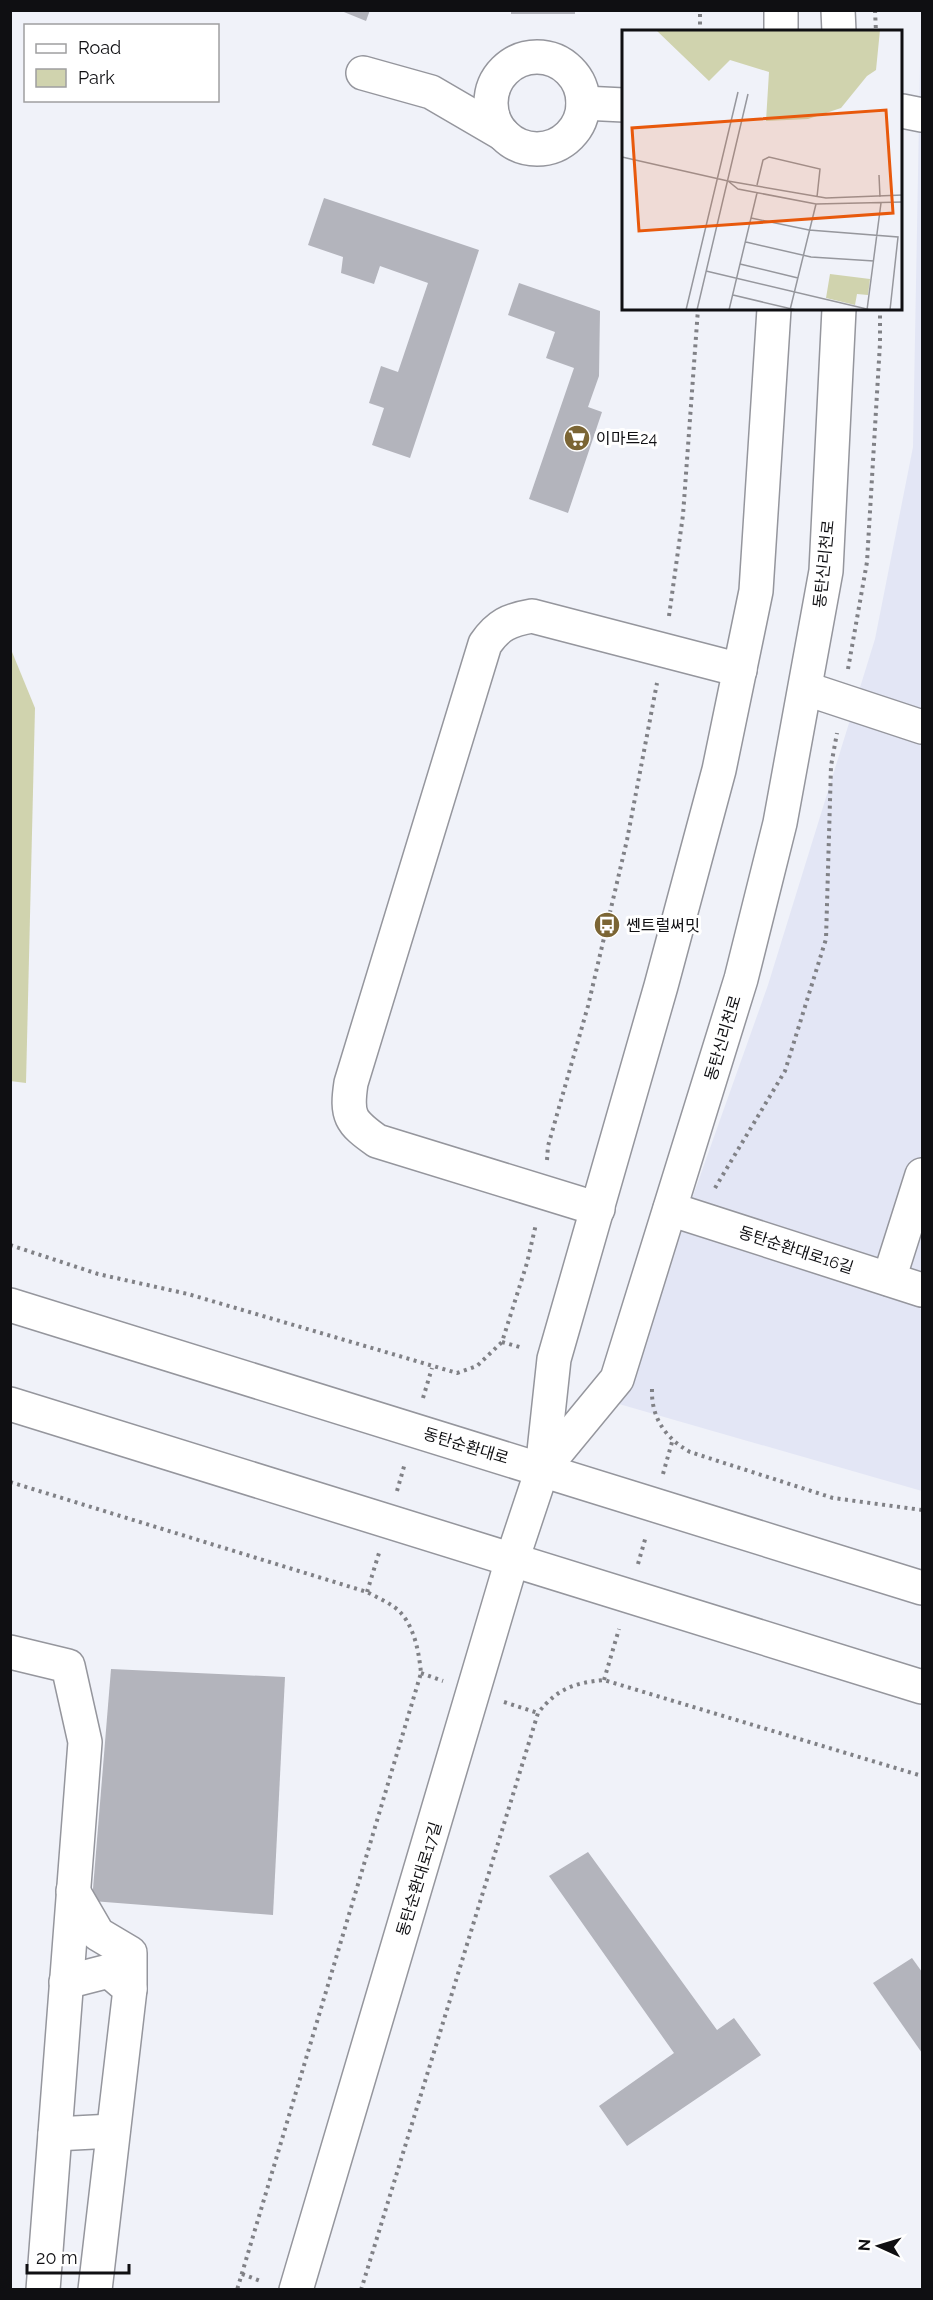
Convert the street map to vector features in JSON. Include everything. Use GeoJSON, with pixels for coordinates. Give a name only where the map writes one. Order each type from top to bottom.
{"type":"FeatureCollection","features":[{"type":"Feature","properties":{"kind":"main road"},"geometry":{"type":"LineString","coordinates":[[781,10],[781,30]]}},
{"type":"Feature","properties":{"kind":"main road"},"geometry":{"type":"LineString","coordinates":[[838,10],[839,30]]}},
{"type":"Feature","properties":{"kind":"main road"},"geometry":{"type":"LineString","coordinates":[[363,73],[431,92],[516,144],[530,148],[546,148],[561,142],[573,132],[580,119],[583,103],[580,88],[574,76],[563,65],[550,59],[536,57],[521,60],[508,67],[499,78],[493,91],[491,106],[495,121],[503,134]]}},
{"type":"Feature","properties":{"kind":"main road"},"geometry":{"type":"LineString","coordinates":[[431,92],[470,92],[499,78]]}},
{"type":"Feature","properties":{"kind":"main road"},"geometry":{"type":"LineString","coordinates":[[583,103],[622,105]]}},
{"type":"Feature","properties":{"kind":"main road"},"geometry":{"type":"LineString","coordinates":[[903,111],[922,115]]}},
{"type":"Feature","properties":{"kind":"main road"},"geometry":{"type":"LineString","coordinates":[[542,1470],[554,1359],[598,1209],[718,770],[756,591],[774,310]]}},
{"type":"Feature","properties":{"kind":"main road","name":"동탄신리천로"},"geometry":{"type":"LineString","coordinates":[[542,1470],[617,1379],[741,979],[780,823],[807,689],[826,572],[839,310]]}},
{"type":"Feature","properties":{"kind":"main road"},"geometry":{"type":"LineString","coordinates":[[598,1209],[377,1141],[354,1125],[347,1107],[351,1083],[485,644],[495,629],[509,620],[532,616],[740,670]]}},
{"type":"Feature","properties":{"kind":"main road"},"geometry":{"type":"LineString","coordinates":[[807,689],[922,728]]}},
{"type":"Feature","properties":{"kind":"main road"},"geometry":{"type":"LineString","coordinates":[[889,1279],[922,1174]]}},
{"type":"Feature","properties":{"kind":"main road","name":"동탄순환대로16길"},"geometry":{"type":"LineString","coordinates":[[670,1209],[922,1290]]}},
{"type":"Feature","properties":{"kind":"main road","name":"동탄순환대로"},"geometry":{"type":"LineString","coordinates":[[10,1305],[922,1588]]}},
{"type":"Feature","properties":{"kind":"main road"},"geometry":{"type":"LineString","coordinates":[[10,1404],[922,1687]]}},
{"type":"Feature","properties":{"kind":"main road","name":"동탄순환대로17길"},"geometry":{"type":"LineString","coordinates":[[296,2289],[512,1560],[542,1470]]}},
{"type":"Feature","properties":{"kind":"main road"},"geometry":{"type":"LineString","coordinates":[[10,1652],[68,1666],[85,1742],[43,2289]]}},
{"type":"Feature","properties":{"kind":"main road"},"geometry":{"type":"LineString","coordinates":[[73,1891],[98,1934],[130,1953],[130,1989],[95,2289]]}},
{"type":"Feature","properties":{"kind":"main road"},"geometry":{"type":"LineString","coordinates":[[66,1982],[110,1971],[130,1989]]}},
{"type":"Feature","properties":{"kind":"main road"},"geometry":{"type":"LineString","coordinates":[[55,2134],[113,2131]]}},
{"type":"Feature","properties":{"kind":"path"},"geometry":{"type":"LineString","coordinates":[[700,10],[700,30]]}},
{"type":"Feature","properties":{"kind":"path"},"geometry":{"type":"LineString","coordinates":[[876,10],[876,30]]}},
{"type":"Feature","properties":{"kind":"path"},"geometry":{"type":"LineString","coordinates":[[10,1245],[98,1275],[188,1294],[432,1368],[457,1373],[477,1366],[502,1342],[527,1263],[543,1192],[548,1146],[588,1006],[627,840],[663,650],[683,515],[698,310]]}},
{"type":"Feature","properties":{"kind":"path"},"geometry":{"type":"LineString","coordinates":[[368,1592],[432,1368]]}},
{"type":"Feature","properties":{"kind":"path"},"geometry":{"type":"LineString","coordinates":[[651,1391],[654,1414],[672,1442],[690,1452],[833,1498],[922,1510]]}},
{"type":"Feature","properties":{"kind":"path"},"geometry":{"type":"LineString","coordinates":[[10,1482],[368,1592],[400,1612],[412,1632],[419,1652],[421,1673],[237,2289]]}},
{"type":"Feature","properties":{"kind":"path"},"geometry":{"type":"LineString","coordinates":[[361,2289],[538,1713],[552,1695],[587,1681],[604,1680],[922,1776]]}},
{"type":"Feature","properties":{"kind":"shaded area"},"geometry":{"type":"Polygon","coordinates":[[[921,11],[922,1491],[619,1404],[768,985],[875,639],[913,447],[921,11]]]}},
{"type":"Feature","properties":{"kind":"green space"},"geometry":{"type":"Polygon","coordinates":[[[10,647],[35,708],[26,1083],[10,1081],[10,647]]]}},
{"type":"Feature","properties":{"kind":"building"},"geometry":{"type":"Polygon","coordinates":[[[339,10],[370,10],[366,21],[339,10]]]}},
{"type":"Feature","properties":{"kind":"building"},"geometry":{"type":"Polygon","coordinates":[[[511,10],[575,10],[575,14],[511,14],[511,10]]]}},
{"type":"Feature","properties":{"kind":"building"},"geometry":{"type":"Polygon","coordinates":[[[324,198],[479,250],[410,458],[372,445],[384,408],[369,403],[381,366],[398,372],[428,283],[380,266],[374,284],[341,273],[343,257],[308,245],[324,198]]]}},
{"type":"Feature","properties":{"kind":"building"},"geometry":{"type":"Polygon","coordinates":[[[519,283],[600,311],[599,376],[588,407],[602,412],[568,513],[529,499],[574,368],[546,358],[555,332],[508,315],[519,283]]]}},
{"type":"Feature","properties":{"kind":"building"},"geometry":{"type":"Polygon","coordinates":[[[111,1669],[285,1677],[273,1915],[92,1901],[111,1669]]]}},
{"type":"Feature","properties":{"kind":"building"},"geometry":{"type":"Polygon","coordinates":[[[588,1852],[717,2030],[734,2018],[761,2055],[627,2146],[599,2106],[674,2053],[549,1876],[588,1852]]]}},
{"type":"Feature","properties":{"kind":"building"},"geometry":{"type":"Polygon","coordinates":[[[912,1958],[922,1972],[922,2053],[873,1983],[912,1958]]]}},
{"type":"Feature","properties":{"kind":"place","name":"이마트24"},"geometry":{"type":"Point","coordinates":[577,438]}},
{"type":"Feature","properties":{"kind":"place","name":"쎈트럴써밋"},"geometry":{"type":"Point","coordinates":[607,925]}}]}
